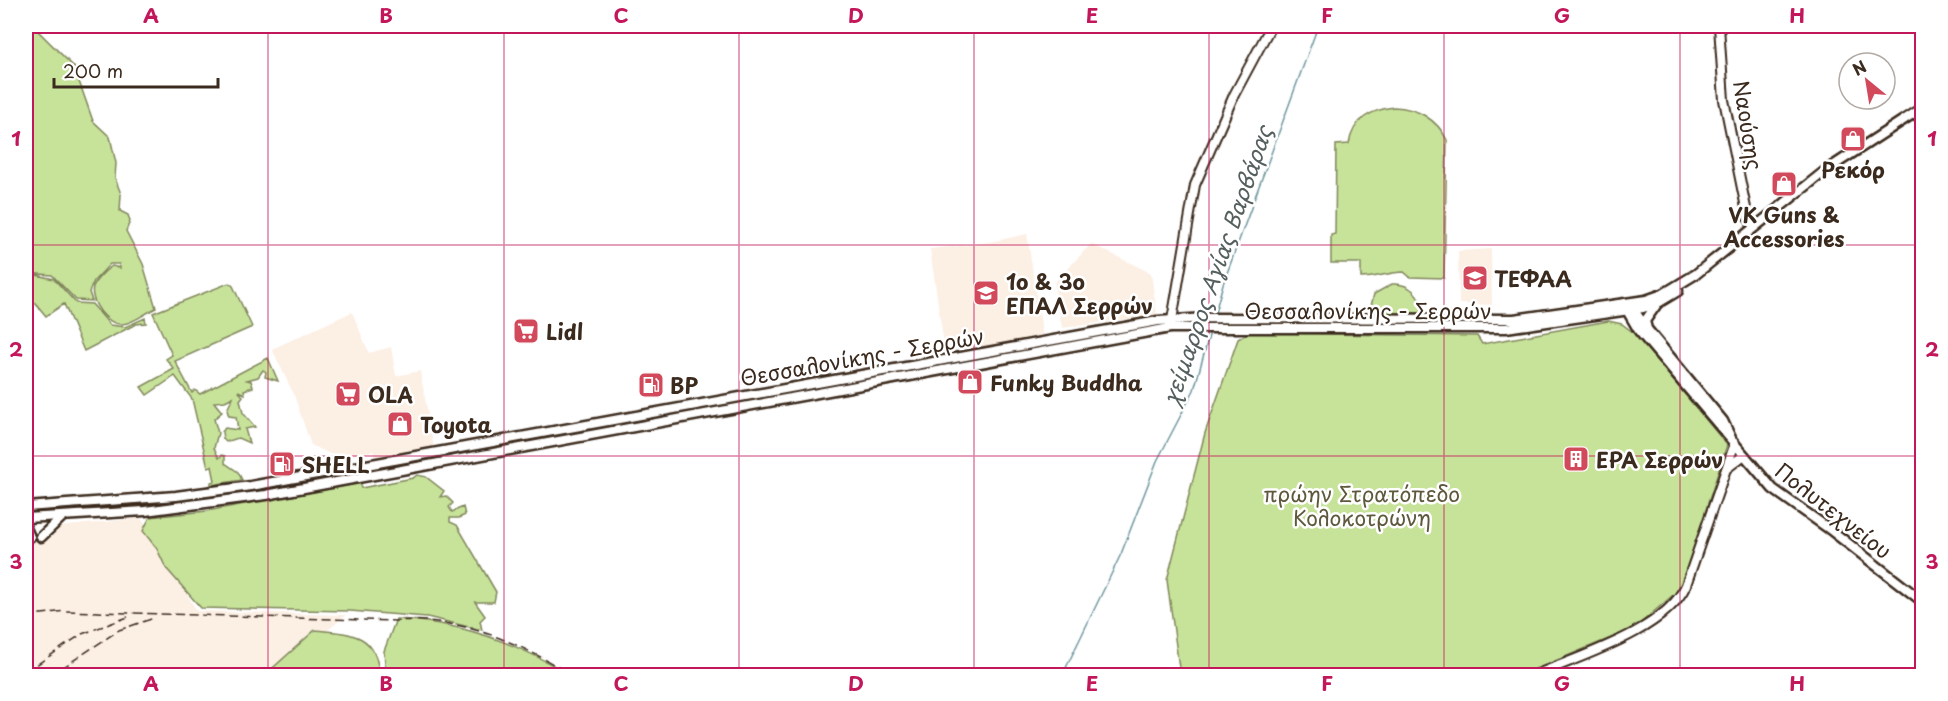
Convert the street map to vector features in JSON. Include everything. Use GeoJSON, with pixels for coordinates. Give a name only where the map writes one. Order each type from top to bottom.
{"type":"FeatureCollection","features":[{"type":"Feature","properties":{"kind":"main road"},"geometry":{"type":"LineString","coordinates":[[1628,306],[1659,296],[1696,274],[1845,156],[1922,109]]}},
{"type":"Feature","properties":{"kind":"main road"},"geometry":{"type":"LineString","coordinates":[[1647,329],[1646,319],[1658,303],[1686,285],[1696,274]]}},
{"type":"Feature","properties":{"kind":"main road"},"geometry":{"type":"LineString","coordinates":[[1628,306],[1658,303]]}},
{"type":"Feature","properties":{"kind":"main road","name":"Θεσσαλονίκης - Σερρών"},"geometry":{"type":"LineString","coordinates":[[26,507],[176,496],[318,474],[745,394],[1172,320],[1189,323],[1229,323],[1514,319],[1628,306]]}},
{"type":"Feature","properties":{"kind":"main road","name":"Θεσσαλονίκης - Σερρών"},"geometry":{"type":"LineString","coordinates":[[1229,323],[1494,328],[1604,315],[1628,306]]}},
{"type":"Feature","properties":{"kind":"main road","name":"Πολυτεχνείου"},"geometry":{"type":"LineString","coordinates":[[1628,306],[1635,326],[1722,432],[1733,441]]}},
{"type":"Feature","properties":{"kind":"main road","name":"Πολυτεχνείου"},"geometry":{"type":"LineString","coordinates":[[1628,306],[1723,421],[1733,441],[1777,493],[1832,531],[1923,601]]}},
{"type":"Feature","properties":{"kind":"main road"},"geometry":{"type":"LineString","coordinates":[[1604,315],[1616,317],[1635,326]]}},
{"type":"Feature","properties":{"kind":"main road","name":"Θεσσαλονίκης - Σερρών"},"geometry":{"type":"LineString","coordinates":[[26,518],[174,508],[324,484],[1189,323]]}},
{"type":"Feature","properties":{"kind":"main road"},"geometry":{"type":"LineString","coordinates":[[40,537],[64,516]]}},
{"type":"Feature","properties":{"kind":"main road"},"geometry":{"type":"LineString","coordinates":[[26,528],[30,537]]}},
{"type":"Feature","properties":{"kind":"street"},"geometry":{"type":"LineString","coordinates":[[1172,320],[1196,185],[1234,95],[1271,26]]}},
{"type":"Feature","properties":{"kind":"street","name":"Ναούσης"},"geometry":{"type":"LineString","coordinates":[[1719,26],[1724,100],[1748,218],[1754,227]]}},
{"type":"Feature","properties":{"kind":"street"},"geometry":{"type":"LineString","coordinates":[[1922,109],[1923,88]]}},
{"type":"Feature","properties":{"kind":"street"},"geometry":{"type":"LineString","coordinates":[[1533,675],[1635,633],[1676,601],[1686,585],[1726,469],[1733,441]]}},
{"type":"Feature","properties":{"kind":"street"},"geometry":{"type":"LineString","coordinates":[[1726,469],[1744,455]]}},
{"type":"Feature","properties":{"kind":"shaded area","name":"1ο & 3ο ΕΠΑΛ Σερρών"},"geometry":{"type":"Polygon","coordinates":[[[1027,234],[1043,338],[945,352],[930,249],[990,242],[1027,234]]]}},
{"type":"Feature","properties":{"kind":"shaded area"},"geometry":{"type":"Polygon","coordinates":[[[1091,244],[1151,273],[1157,315],[1062,328],[1054,283],[1091,244]]]}},
{"type":"Feature","properties":{"kind":"shaded area","name":"ΤΕΦΑΑ"},"geometry":{"type":"Polygon","coordinates":[[[1491,249],[1492,305],[1459,304],[1458,251],[1491,249]]]}},
{"type":"Feature","properties":{"kind":"shaded area"},"geometry":{"type":"Polygon","coordinates":[[[352,312],[369,353],[391,347],[396,376],[420,371],[434,448],[380,458],[375,458],[373,451],[339,458],[311,445],[294,395],[272,349],[352,312]]]}},
{"type":"Feature","properties":{"kind":"shaded area"},"geometry":{"type":"Polygon","coordinates":[[[141,518],[197,611],[346,615],[274,675],[26,675],[26,537],[52,537],[60,527],[141,518]]]}},
{"type":"Feature","properties":{"kind":"green space"},"geometry":{"type":"Polygon","coordinates":[[[26,26],[33,26],[74,67],[93,121],[110,137],[116,163],[115,178],[121,194],[120,211],[128,215],[130,221],[126,231],[143,264],[156,308],[131,322],[116,324],[105,317],[96,305],[92,293],[96,281],[104,272],[112,266],[120,268],[119,264],[110,264],[94,281],[89,292],[92,301],[76,300],[52,275],[26,273],[26,26]]]}},
{"type":"Feature","properties":{"kind":"green space"},"geometry":{"type":"Polygon","coordinates":[[[1394,107],[1418,112],[1425,116],[1438,126],[1447,140],[1444,278],[1410,277],[1404,272],[1361,278],[1361,263],[1331,263],[1331,235],[1335,234],[1336,145],[1349,144],[1354,128],[1364,117],[1394,107]]]}},
{"type":"Feature","properties":{"kind":"green space"},"geometry":{"type":"Polygon","coordinates":[[[36,275],[54,279],[76,303],[92,304],[110,325],[125,327],[145,318],[146,323],[136,324],[84,351],[64,304],[46,316],[26,292],[26,276],[36,275]]]}},
{"type":"Feature","properties":{"kind":"green space"},"geometry":{"type":"Polygon","coordinates":[[[229,283],[233,286],[252,327],[175,361],[192,393],[195,390],[200,394],[268,358],[278,381],[265,377],[266,372],[263,370],[258,377],[247,380],[251,381],[253,387],[244,390],[245,394],[238,391],[243,396],[240,400],[243,413],[255,427],[245,429],[249,443],[238,438],[226,442],[223,439],[222,432],[225,428],[238,430],[236,417],[229,416],[227,410],[233,397],[225,401],[214,402],[222,412],[214,419],[218,433],[214,448],[219,458],[222,455],[225,456],[225,463],[238,472],[242,480],[211,485],[211,482],[215,481],[212,466],[208,467],[192,399],[175,376],[147,395],[141,387],[174,369],[166,359],[172,355],[153,313],[229,283]]]}},
{"type":"Feature","properties":{"kind":"green space"},"geometry":{"type":"Polygon","coordinates":[[[1392,284],[1404,285],[1413,291],[1420,300],[1422,313],[1369,314],[1374,294],[1392,284]]]}},
{"type":"Feature","properties":{"kind":"green space","name":"πρώην Στρατόπεδο Κολοκοτρώνη"},"geometry":{"type":"Polygon","coordinates":[[[1608,321],[1622,324],[1634,333],[1727,445],[1680,589],[1635,628],[1521,675],[1180,675],[1167,580],[1205,433],[1238,339],[1248,333],[1477,336],[1482,344],[1608,321]]]}},
{"type":"Feature","properties":{"kind":"green space"},"geometry":{"type":"Polygon","coordinates":[[[417,475],[426,477],[444,491],[440,497],[446,496],[453,503],[449,507],[452,512],[463,507],[465,515],[450,518],[450,522],[457,525],[496,592],[494,602],[475,602],[485,616],[480,621],[482,630],[427,617],[350,611],[201,608],[166,568],[157,549],[143,531],[150,517],[207,511],[361,483],[361,488],[413,478],[417,475]]]}},
{"type":"Feature","properties":{"kind":"green space"},"geometry":{"type":"Polygon","coordinates":[[[396,619],[465,629],[529,653],[570,675],[386,675],[384,651],[396,619]]]}},
{"type":"Feature","properties":{"kind":"green space"},"geometry":{"type":"Polygon","coordinates":[[[315,630],[350,634],[367,643],[377,661],[379,675],[265,675],[315,630]]]}},
{"type":"Feature","properties":{"kind":"waterway","name":"χείμαρρος Αγίας Βαρβάρας"},"geometry":{"type":"LineString","coordinates":[[1214,316],[1223,284],[1318,26]]}},
{"type":"Feature","properties":{"kind":"waterway","name":"χείμαρρος Αγίας Βαρβάρας"},"geometry":{"type":"LineString","coordinates":[[1062,676],[1121,554],[1157,461],[1194,390],[1210,332]]}},
{"type":"Feature","properties":{"kind":"railway"},"geometry":{"type":"LineString","coordinates":[[26,616],[65,611],[443,623],[466,627],[510,642],[573,676]]}},
{"type":"Feature","properties":{"kind":"railway"},"geometry":{"type":"LineString","coordinates":[[26,672],[82,634],[128,617]]}},
{"type":"Feature","properties":{"kind":"railway"},"geometry":{"type":"LineString","coordinates":[[50,676],[119,630],[154,618]]}},
{"type":"Feature","properties":{"kind":"place","name":"Ρεκόρ"},"geometry":{"type":"Point","coordinates":[1853,139]}},
{"type":"Feature","properties":{"kind":"place","name":"VK Guns & Accessories"},"geometry":{"type":"Point","coordinates":[1784,184]}},
{"type":"Feature","properties":{"kind":"place","name":"ΤΕΦΑΑ"},"geometry":{"type":"Point","coordinates":[1475,278]}},
{"type":"Feature","properties":{"kind":"place","name":"1ο & 3ο ΕΠΑΛ Σερρών"},"geometry":{"type":"Point","coordinates":[986,293]}},
{"type":"Feature","properties":{"kind":"place","name":"Lidl"},"geometry":{"type":"Point","coordinates":[526,331]}},
{"type":"Feature","properties":{"kind":"place","name":"Funky Buddha"},"geometry":{"type":"Point","coordinates":[970,382]}},
{"type":"Feature","properties":{"kind":"place","name":"BP"},"geometry":{"type":"Point","coordinates":[651,385]}},
{"type":"Feature","properties":{"kind":"place","name":"OLA"},"geometry":{"type":"Point","coordinates":[348,394]}},
{"type":"Feature","properties":{"kind":"place","name":"Toyota"},"geometry":{"type":"Point","coordinates":[400,424]}},
{"type":"Feature","properties":{"kind":"place","name":"ΕΡΑ Σερρών"},"geometry":{"type":"Point","coordinates":[1576,459]}},
{"type":"Feature","properties":{"kind":"place","name":"SHELL"},"geometry":{"type":"Point","coordinates":[282,464]}}]}
